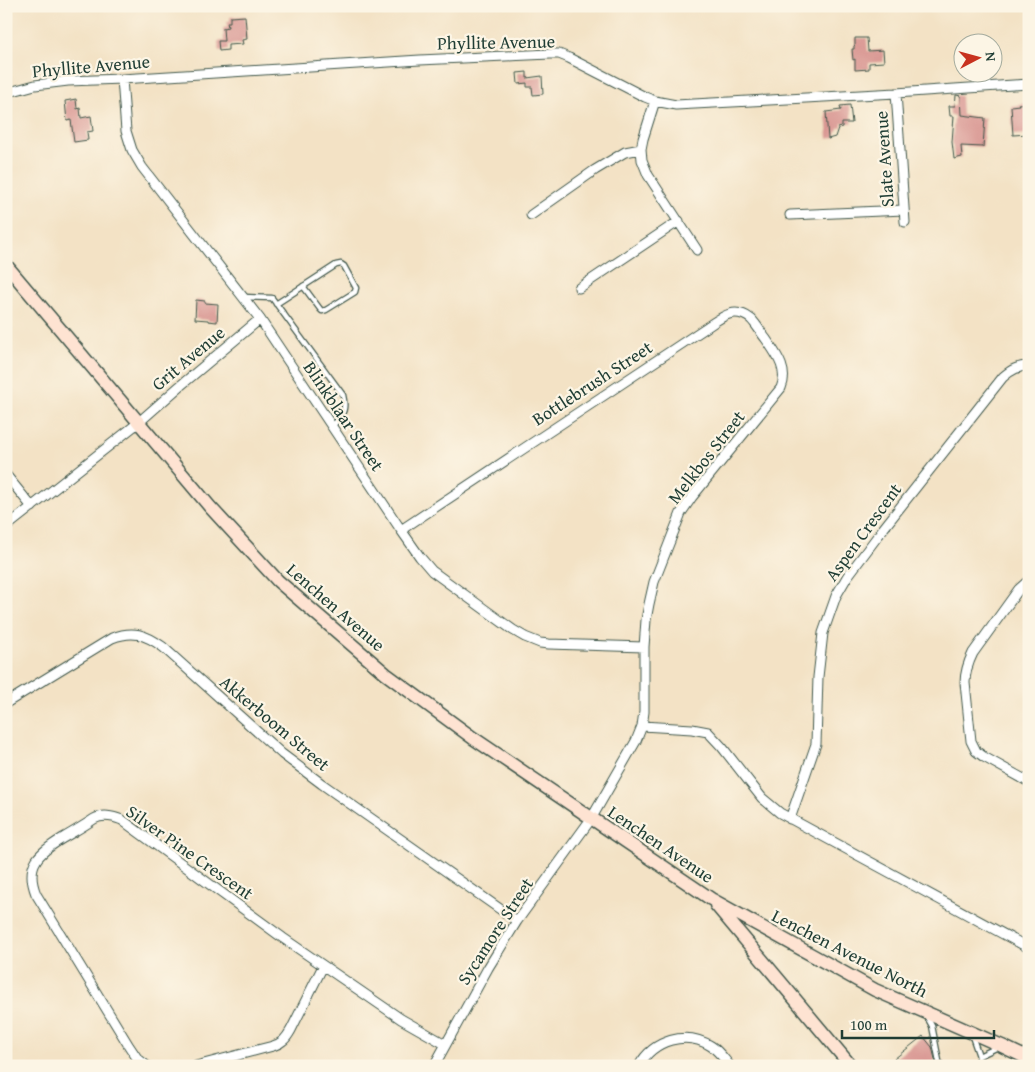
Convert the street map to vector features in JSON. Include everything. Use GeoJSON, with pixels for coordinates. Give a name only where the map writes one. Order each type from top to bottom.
{"type":"FeatureCollection","features":[{"type":"Feature","properties":{"kind":"main road","name":"Lenchen Avenue"},"geometry":{"type":"LineString","coordinates":[[6,265],[210,507],[278,581],[386,674],[473,738],[711,899]]}},
{"type":"Feature","properties":{"kind":"main road","name":"Lenchen Avenue North"},"geometry":{"type":"LineString","coordinates":[[711,899],[875,990],[1029,1059]]}},
{"type":"Feature","properties":{"kind":"main road"},"geometry":{"type":"LineString","coordinates":[[711,899],[851,1066]]}},
{"type":"Feature","properties":{"kind":"street","name":"Phyllite Avenue"},"geometry":{"type":"LineString","coordinates":[[13,91],[68,81],[380,62],[550,54],[559,54],[569,58],[645,98],[676,106],[1029,84]]}},
{"type":"Feature","properties":{"kind":"street","name":"Blinkblaar Street"},"geometry":{"type":"LineString","coordinates":[[122,79],[126,131],[132,150],[142,167],[260,319],[401,530],[432,571],[513,630],[540,643],[644,647]]}},
{"type":"Feature","properties":{"kind":"street","name":"Slate Avenue"},"geometry":{"type":"LineString","coordinates":[[896,93],[905,222]]}},
{"type":"Feature","properties":{"kind":"street"},"geometry":{"type":"LineString","coordinates":[[656,101],[643,139],[641,149],[642,160],[646,170],[697,250]]}},
{"type":"Feature","properties":{"kind":"street"},"geometry":{"type":"LineString","coordinates":[[531,215],[595,170],[625,152],[641,149]]}},
{"type":"Feature","properties":{"kind":"street"},"geometry":{"type":"LineString","coordinates":[[790,215],[904,210]]}},
{"type":"Feature","properties":{"kind":"street"},"geometry":{"type":"LineString","coordinates":[[579,288],[679,221]]}},
{"type":"Feature","properties":{"kind":"street","name":"Bottlebrush Street"},"geometry":{"type":"LineString","coordinates":[[401,530],[728,314],[737,313],[748,316],[755,323],[778,358],[784,374]]}},
{"type":"Feature","properties":{"kind":"street","name":"Grit Avenue"},"geometry":{"type":"LineString","coordinates":[[6,527],[138,423],[260,319]]}},
{"type":"Feature","properties":{"kind":"street","name":"Aspen Crescent"},"geometry":{"type":"LineString","coordinates":[[790,819],[816,744],[818,677],[824,633],[836,596],[847,577],[883,529],[1002,377],[1018,367],[1029,366]]}},
{"type":"Feature","properties":{"kind":"street","name":"Melkbos Street"},"geometry":{"type":"LineString","coordinates":[[592,819],[636,741],[642,726],[646,620],[654,582],[682,513],[692,496],[777,394],[784,383],[784,374]]}},
{"type":"Feature","properties":{"kind":"street"},"geometry":{"type":"LineString","coordinates":[[6,475],[32,507]]}},
{"type":"Feature","properties":{"kind":"street"},"geometry":{"type":"LineString","coordinates":[[1029,580],[1019,589],[973,653],[967,665],[964,683],[973,747],[984,757],[1029,782]]}},
{"type":"Feature","properties":{"kind":"street","name":"Akkerboom Street"},"geometry":{"type":"LineString","coordinates":[[6,704],[112,638],[135,633],[148,637],[163,646],[282,754],[329,790],[517,921]]}},
{"type":"Feature","properties":{"kind":"street"},"geometry":{"type":"LineString","coordinates":[[642,726],[692,728],[708,732],[762,798],[780,813],[1029,948]]}},
{"type":"Feature","properties":{"kind":"street","name":"Silver Pine Crescent"},"geometry":{"type":"LineString","coordinates":[[147,1066],[137,1058],[129,1046],[36,894],[33,886],[34,866],[44,850],[100,816],[110,816],[122,820],[275,933],[401,1018],[445,1044]]}},
{"type":"Feature","properties":{"kind":"street","name":"Sycamore Street"},"geometry":{"type":"LineString","coordinates":[[434,1066],[488,968],[517,921],[592,819]]}},
{"type":"Feature","properties":{"kind":"street"},"geometry":{"type":"LineString","coordinates":[[196,1066],[273,1046],[285,1040],[323,966]]}},
{"type":"Feature","properties":{"kind":"street"},"geometry":{"type":"LineString","coordinates":[[639,1066],[649,1052],[658,1046],[672,1040],[689,1038],[712,1046],[730,1066]]}},
{"type":"Feature","properties":{"kind":"lane"},"geometry":{"type":"LineString","coordinates":[[276,304],[303,286],[336,265],[341,264],[344,266],[356,288],[354,292],[322,311],[303,286]]}},
{"type":"Feature","properties":{"kind":"lane"},"geometry":{"type":"LineString","coordinates":[[242,297],[272,298],[343,394],[345,403],[343,413],[332,427]]}},
{"type":"Feature","properties":{"kind":"lane"},"geometry":{"type":"LineString","coordinates":[[924,1012],[932,1026],[939,1061]]}},
{"type":"Feature","properties":{"kind":"lane"},"geometry":{"type":"LineString","coordinates":[[971,1033],[979,1056],[975,1066]]}},
{"type":"Feature","properties":{"kind":"lane"},"geometry":{"type":"LineString","coordinates":[[979,1056],[1002,1046]]}},
{"type":"Feature","properties":{"kind":"building"},"geometry":{"type":"Polygon","coordinates":[[[245,16],[247,39],[242,40],[243,44],[228,45],[228,50],[219,51],[218,41],[224,41],[223,28],[228,27],[227,22],[230,22],[230,17],[245,16]]]}},
{"type":"Feature","properties":{"kind":"building"},"geometry":{"type":"Polygon","coordinates":[[[855,38],[867,38],[868,51],[883,50],[884,62],[869,63],[869,69],[855,70],[855,59],[853,60],[852,49],[854,49],[855,38]]]}},
{"type":"Feature","properties":{"kind":"building"},"geometry":{"type":"Polygon","coordinates":[[[527,72],[527,78],[542,76],[543,94],[533,95],[532,87],[527,87],[527,83],[518,84],[517,73],[527,72]]]}},
{"type":"Feature","properties":{"kind":"building"},"geometry":{"type":"Polygon","coordinates":[[[956,95],[961,96],[962,115],[985,118],[983,147],[961,146],[962,157],[954,159],[952,142],[954,116],[950,116],[949,106],[955,106],[956,95]]]}},
{"type":"Feature","properties":{"kind":"building"},"geometry":{"type":"Polygon","coordinates":[[[76,99],[77,109],[80,108],[81,118],[91,116],[93,131],[87,132],[88,140],[74,142],[71,120],[67,121],[65,101],[76,99]]]}},
{"type":"Feature","properties":{"kind":"building"},"geometry":{"type":"Polygon","coordinates":[[[1029,103],[1029,134],[1013,135],[1011,106],[1029,103]]]}},
{"type":"Feature","properties":{"kind":"building"},"geometry":{"type":"Polygon","coordinates":[[[850,105],[852,123],[842,123],[842,127],[838,128],[835,137],[828,139],[826,112],[841,110],[840,106],[850,105]]]}},
{"type":"Feature","properties":{"kind":"building"},"geometry":{"type":"Polygon","coordinates":[[[196,300],[218,304],[217,322],[195,319],[196,300]]]}},
{"type":"Feature","properties":{"kind":"building"},"geometry":{"type":"Polygon","coordinates":[[[923,1036],[932,1047],[936,1063],[940,1065],[943,1061],[947,1066],[899,1066],[894,1059],[923,1036]]]}}]}
